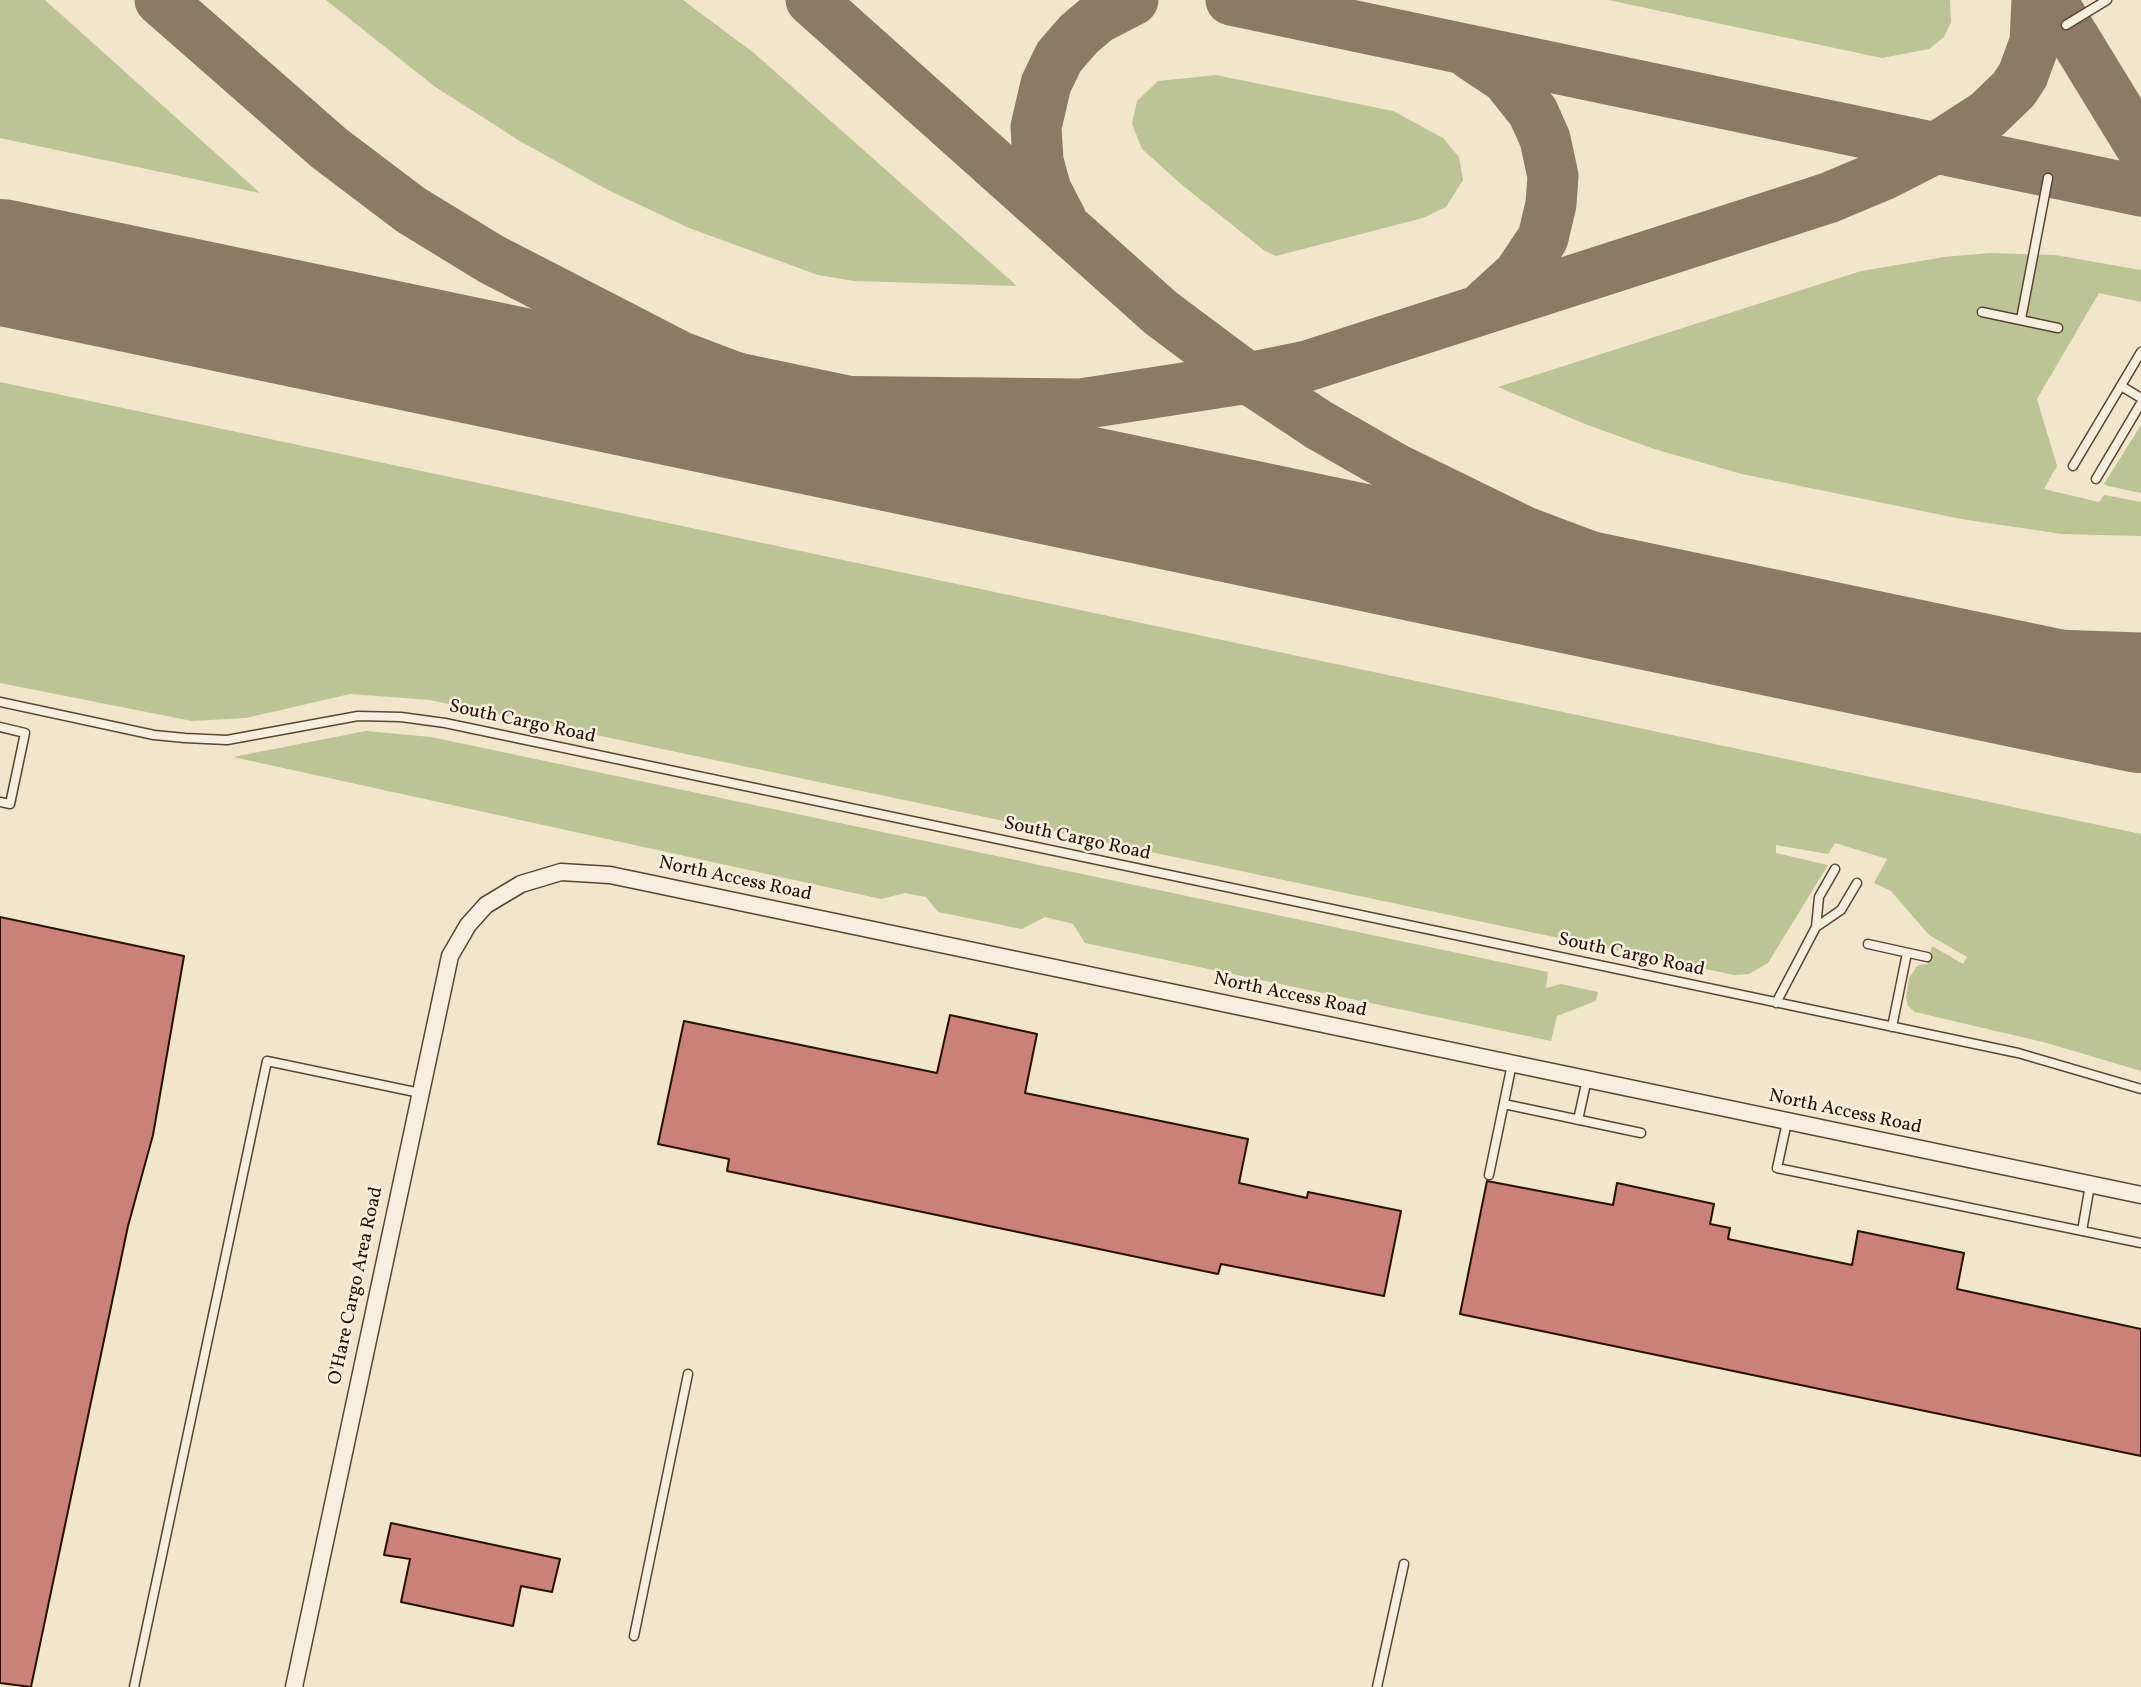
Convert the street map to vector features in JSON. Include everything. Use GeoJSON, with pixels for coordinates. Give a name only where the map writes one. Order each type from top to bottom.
{"type":"FeatureCollection","features":[{"type":"Feature","properties":{"kind":"street","name":"North Access Road"},"geometry":{"type":"LineString","coordinates":[[486,905],[521,884],[561,872],[610,875],[2091,1185]]}},
{"type":"Feature","properties":{"kind":"street","name":"O'Hare Cargo Area Road"},"geometry":{"type":"LineString","coordinates":[[294,1687],[450,956],[468,925],[486,905]]}},
{"type":"Feature","properties":{"kind":"street"},"geometry":{"type":"LineString","coordinates":[[2091,1185],[2141,1195]]}},
{"type":"Feature","properties":{"kind":"lane"},"geometry":{"type":"LineString","coordinates":[[2066,25],[2106,0]]}},
{"type":"Feature","properties":{"kind":"lane"},"geometry":{"type":"LineString","coordinates":[[2021,320],[2048,178]]}},
{"type":"Feature","properties":{"kind":"lane"},"geometry":{"type":"LineString","coordinates":[[1982,312],[2058,327]]}},
{"type":"Feature","properties":{"kind":"lane"},"geometry":{"type":"LineString","coordinates":[[2073,466],[2141,352]]}},
{"type":"Feature","properties":{"kind":"lane"},"geometry":{"type":"LineString","coordinates":[[2096,479],[2141,401],[2121,386]]}},
{"type":"Feature","properties":{"kind":"lane","name":"South Cargo Road"},"geometry":{"type":"LineString","coordinates":[[0,702],[154,735],[227,740],[358,716],[401,717],[445,723],[2018,1053],[2141,1089]]}},
{"type":"Feature","properties":{"kind":"lane"},"geometry":{"type":"LineString","coordinates":[[0,727],[25,733],[10,804],[0,802]]}},
{"type":"Feature","properties":{"kind":"lane"},"geometry":{"type":"LineString","coordinates":[[1776,1003],[1816,927],[1819,897],[1835,869]]}},
{"type":"Feature","properties":{"kind":"lane"},"geometry":{"type":"LineString","coordinates":[[1816,927],[1841,910],[1857,883]]}},
{"type":"Feature","properties":{"kind":"lane"},"geometry":{"type":"LineString","coordinates":[[1868,944],[1927,957]]}},
{"type":"Feature","properties":{"kind":"lane"},"geometry":{"type":"LineString","coordinates":[[1892,1027],[1906,953]]}},
{"type":"Feature","properties":{"kind":"lane"},"geometry":{"type":"LineString","coordinates":[[134,1687],[267,1061],[420,1093]]}},
{"type":"Feature","properties":{"kind":"lane"},"geometry":{"type":"LineString","coordinates":[[1489,1175],[1512,1064]]}},
{"type":"Feature","properties":{"kind":"lane"},"geometry":{"type":"LineString","coordinates":[[1578,1120],[1587,1079]]}},
{"type":"Feature","properties":{"kind":"lane"},"geometry":{"type":"LineString","coordinates":[[1504,1104],[1641,1133]]}},
{"type":"Feature","properties":{"kind":"lane"},"geometry":{"type":"LineString","coordinates":[[1787,1122],[1777,1168],[2141,1243]]}},
{"type":"Feature","properties":{"kind":"lane"},"geometry":{"type":"LineString","coordinates":[[2082,1231],[2091,1185]]}},
{"type":"Feature","properties":{"kind":"lane"},"geometry":{"type":"LineString","coordinates":[[634,1636],[688,1374]]}},
{"type":"Feature","properties":{"kind":"lane"},"geometry":{"type":"LineString","coordinates":[[1377,1687],[1404,1564]]}},
{"type":"Feature","properties":{"kind":"green space"},"geometry":{"type":"Polygon","coordinates":[[[0,0],[45,0],[260,193],[0,138],[0,0]]]}},
{"type":"Feature","properties":{"kind":"green space"},"geometry":{"type":"Polygon","coordinates":[[[326,0],[683,0],[754,53],[1017,286],[854,281],[818,275],[689,228],[608,190],[518,140],[434,86],[326,0]]]}},
{"type":"Feature","properties":{"kind":"green space"},"geometry":{"type":"Polygon","coordinates":[[[1608,0],[1950,0],[1951,22],[1944,37],[1929,49],[1882,58],[1608,0]]]}},
{"type":"Feature","properties":{"kind":"green space"},"geometry":{"type":"Polygon","coordinates":[[[1216,75],[1393,111],[1443,138],[1459,157],[1463,180],[1446,207],[1423,218],[1276,256],[1265,251],[1182,185],[1142,149],[1132,124],[1137,101],[1158,81],[1216,75]]]}},
{"type":"Feature","properties":{"kind":"green space"},"geometry":{"type":"Polygon","coordinates":[[[1989,253],[2055,255],[2141,270],[2141,302],[2099,293],[2037,399],[2057,466],[2044,489],[2099,502],[2104,495],[2141,502],[2141,536],[2062,534],[1961,519],[1742,474],[1654,449],[1585,424],[1498,387],[1861,271],[1944,257],[1989,253]]]}},
{"type":"Feature","properties":{"kind":"green space"},"geometry":{"type":"Polygon","coordinates":[[[0,382],[2141,834],[2141,1071],[2047,1043],[1915,1012],[1908,1006],[1906,997],[1909,978],[1918,965],[1928,964],[1932,946],[1963,964],[1967,957],[1929,935],[1891,891],[1874,883],[1887,859],[1835,843],[1828,854],[1776,845],[1776,853],[1828,865],[1768,963],[1749,974],[1734,975],[430,700],[350,694],[246,718],[192,721],[0,683],[0,382]]]}},
{"type":"Feature","properties":{"kind":"green space"},"geometry":{"type":"Polygon","coordinates":[[[2141,425],[2141,493],[2104,484],[2141,425]]]}},
{"type":"Feature","properties":{"kind":"green space"},"geometry":{"type":"Polygon","coordinates":[[[366,731],[431,737],[1548,972],[1546,988],[1561,984],[1598,992],[1596,1001],[1557,1016],[1551,1041],[1085,943],[1073,924],[1045,917],[1022,929],[938,912],[926,897],[905,893],[881,899],[233,757],[366,731]]]}},
{"type":"Feature","properties":{"kind":"building"},"geometry":{"type":"Polygon","coordinates":[[[0,917],[184,956],[153,1135],[128,1226],[31,1687],[0,1683],[0,917]]]}},
{"type":"Feature","properties":{"kind":"building"},"geometry":{"type":"Polygon","coordinates":[[[950,1015],[1037,1034],[1025,1093],[1248,1139],[1239,1183],[1307,1198],[1308,1192],[1401,1211],[1384,1296],[1221,1264],[1218,1274],[727,1171],[729,1159],[658,1144],[684,1021],[937,1073],[950,1015]]]}},
{"type":"Feature","properties":{"kind":"building"},"geometry":{"type":"Polygon","coordinates":[[[1487,1181],[1613,1205],[1617,1183],[1714,1204],[1710,1224],[1730,1228],[1728,1239],[1852,1265],[1858,1231],[1964,1253],[1957,1289],[2141,1329],[2141,1456],[1460,1314],[1487,1181]]]}},
{"type":"Feature","properties":{"kind":"building"},"geometry":{"type":"Polygon","coordinates":[[[391,1523],[560,1559],[552,1592],[521,1586],[513,1626],[401,1602],[410,1559],[384,1555],[391,1523]]]}},
{"type":"Feature","properties":{"kind":"taxiway"},"geometry":{"type":"LineString","coordinates":[[160,0],[329,148],[411,210],[491,259],[679,356],[740,379]]}},
{"type":"Feature","properties":{"kind":"taxiway"},"geometry":{"type":"LineString","coordinates":[[811,0],[1161,313],[1248,378],[1319,425],[1396,469],[1523,531],[1693,595],[2010,683]]}},
{"type":"Feature","properties":{"kind":"taxiway"},"geometry":{"type":"LineString","coordinates":[[1061,219],[1046,190],[1038,161],[1036,127],[1046,84],[1059,57],[1079,34],[1098,18],[1133,0]]}},
{"type":"Feature","properties":{"kind":"taxiway"},"geometry":{"type":"LineString","coordinates":[[1231,0],[2141,191]]}},
{"type":"Feature","properties":{"kind":"taxiway"},"geometry":{"type":"LineString","coordinates":[[433,351],[669,390],[808,401],[1081,404],[1307,366],[1828,198],[1883,175],[1936,148],[1987,115],[2014,89],[2023,75],[2035,42],[2037,0]]}},
{"type":"Feature","properties":{"kind":"taxiway"},"geometry":{"type":"LineString","coordinates":[[2051,0],[2141,147]]}},
{"type":"Feature","properties":{"kind":"taxiway"},"geometry":{"type":"LineString","coordinates":[[1470,54],[1506,78],[1533,112],[1545,139],[1553,176],[1551,204],[1543,238],[1519,274],[1483,307]]}},
{"type":"Feature","properties":{"kind":"taxiway"},"geometry":{"type":"LineString","coordinates":[[854,418],[1107,494]]}},
{"type":"Feature","properties":{"kind":"taxiway"},"geometry":{"type":"LineString","coordinates":[[1962,648],[2026,654],[2141,658]]}},
{"type":"Feature","properties":{"kind":"runway"},"geometry":{"type":"LineString","coordinates":[[0,262],[2141,710]]}}]}
